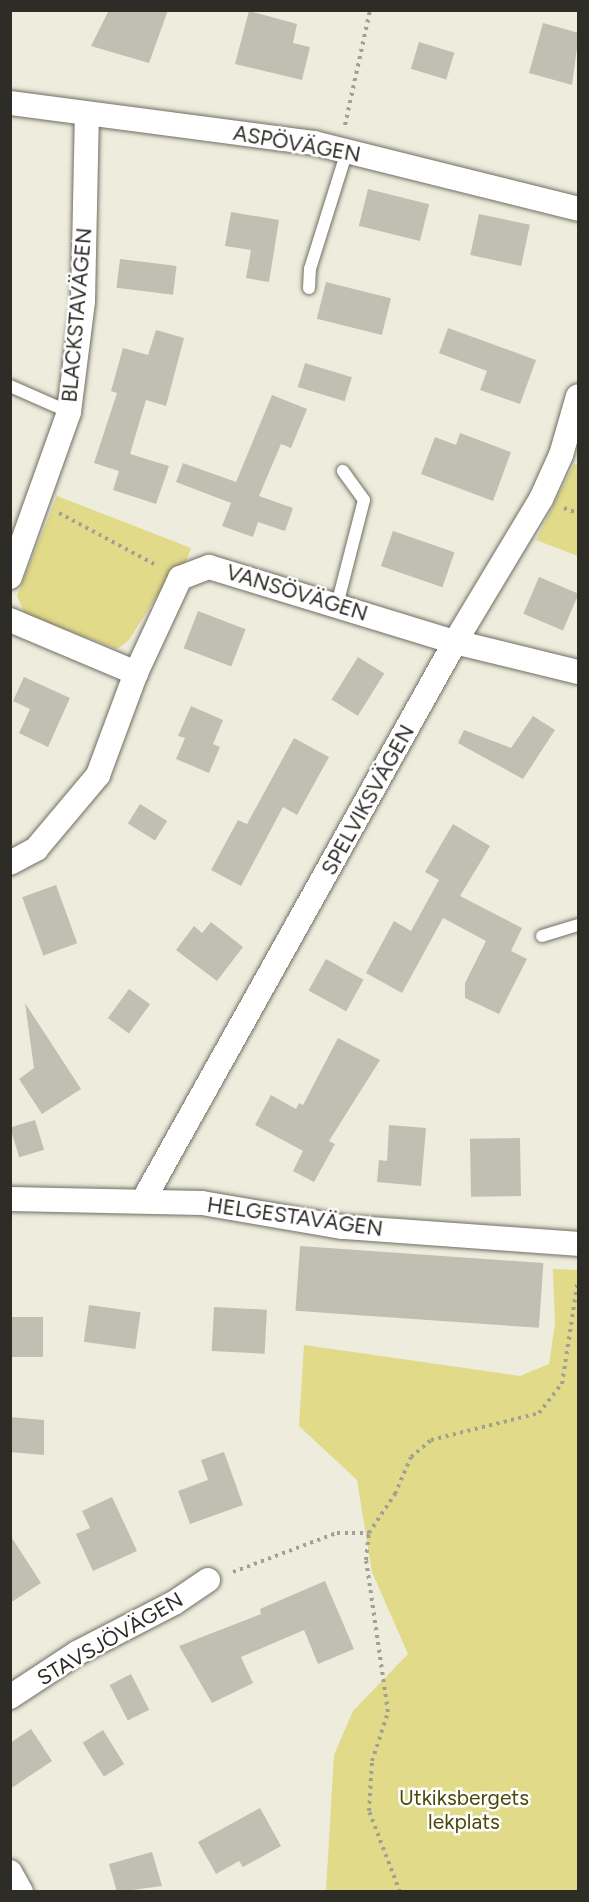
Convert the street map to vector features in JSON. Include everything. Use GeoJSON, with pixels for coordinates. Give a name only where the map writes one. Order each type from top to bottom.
{"type":"FeatureCollection","features":[{"type":"Feature","properties":{"kind":"street","name":"ASPÖVÄGEN"},"geometry":{"type":"LineString","coordinates":[[10,103],[343,150],[579,209]]}},
{"type":"Feature","properties":{"kind":"street","name":"BLACKSTAVÄGEN"},"geometry":{"type":"LineString","coordinates":[[10,577],[39,502],[69,412],[83,301],[87,114]]}},
{"type":"Feature","properties":{"kind":"street","name":"SPELVIKSVÄGEN"},"geometry":{"type":"LineString","coordinates":[[144,1199],[455,642],[541,499],[561,455],[579,396]]}},
{"type":"Feature","properties":{"kind":"street","name":"VANSÖVÄGEN"},"geometry":{"type":"LineString","coordinates":[[180,578],[209,567],[228,570],[455,642],[579,672]]}},
{"type":"Feature","properties":{"kind":"street"},"geometry":{"type":"LineString","coordinates":[[10,863],[36,849],[98,775],[136,673],[180,578]]}},
{"type":"Feature","properties":{"kind":"street"},"geometry":{"type":"LineString","coordinates":[[10,620],[136,673]]}},
{"type":"Feature","properties":{"kind":"street","name":"HELGESTAVÄGEN"},"geometry":{"type":"LineString","coordinates":[[10,1199],[144,1199],[202,1203],[343,1227],[579,1244]]}},
{"type":"Feature","properties":{"kind":"street","name":"STAVSJÖVÄGEN"},"geometry":{"type":"LineString","coordinates":[[10,1697],[77,1653],[174,1603],[208,1580]]}},
{"type":"Feature","properties":{"kind":"street"},"geometry":{"type":"LineString","coordinates":[[10,1872],[21,1892]]}},
{"type":"Feature","properties":{"kind":"lane"},"geometry":{"type":"LineString","coordinates":[[309,288],[310,269],[343,150]]}},
{"type":"Feature","properties":{"kind":"lane"},"geometry":{"type":"LineString","coordinates":[[10,386],[69,412]]}},
{"type":"Feature","properties":{"kind":"lane"},"geometry":{"type":"LineString","coordinates":[[337,604],[364,500],[343,471]]}},
{"type":"Feature","properties":{"kind":"lane"},"geometry":{"type":"LineString","coordinates":[[542,936],[579,925]]}},
{"type":"Feature","properties":{"kind":"path"},"geometry":{"type":"LineString","coordinates":[[343,150],[370,10]]}},
{"type":"Feature","properties":{"kind":"path"},"geometry":{"type":"LineString","coordinates":[[39,502],[180,578]]}},
{"type":"Feature","properties":{"kind":"path"},"geometry":{"type":"LineString","coordinates":[[400,1892],[369,1811],[372,1761],[388,1712],[366,1560],[369,1533],[395,1494],[411,1457],[431,1440],[539,1413],[562,1384],[579,1280]]}},
{"type":"Feature","properties":{"kind":"path"},"geometry":{"type":"LineString","coordinates":[[208,1580],[278,1558],[337,1533],[369,1533]]}},
{"type":"Feature","properties":{"kind":"green space"},"geometry":{"type":"Polygon","coordinates":[[[574,464],[578,465],[578,556],[536,540],[574,464]]]}},
{"type":"Feature","properties":{"kind":"green space"},"geometry":{"type":"Polygon","coordinates":[[[57,496],[191,548],[180,578],[161,590],[128,641],[117,649],[25,614],[17,596],[57,496]]]}},
{"type":"Feature","properties":{"kind":"green space","name":"Utkiksbergets lekplats"},"geometry":{"type":"Polygon","coordinates":[[[553,1269],[578,1270],[578,1891],[326,1891],[334,1755],[353,1711],[408,1654],[372,1572],[357,1480],[299,1426],[304,1345],[520,1376],[549,1364],[555,1324],[553,1269]]]}},
{"type":"Feature","properties":{"kind":"building"},"geometry":{"type":"Polygon","coordinates":[[[109,10],[168,10],[149,63],[91,46],[109,10]]]}},
{"type":"Feature","properties":{"kind":"building"},"geometry":{"type":"Polygon","coordinates":[[[249,11],[297,24],[293,43],[310,47],[302,80],[235,64],[249,11]]]}},
{"type":"Feature","properties":{"kind":"building"},"geometry":{"type":"Polygon","coordinates":[[[543,23],[579,33],[572,85],[529,73],[543,23]]]}},
{"type":"Feature","properties":{"kind":"building"},"geometry":{"type":"Polygon","coordinates":[[[419,42],[454,53],[446,80],[411,69],[419,42]]]}},
{"type":"Feature","properties":{"kind":"building"},"geometry":{"type":"Polygon","coordinates":[[[368,189],[429,204],[420,241],[359,226],[368,189]]]}},
{"type":"Feature","properties":{"kind":"building"},"geometry":{"type":"Polygon","coordinates":[[[231,212],[279,220],[269,282],[246,278],[251,250],[225,246],[231,212]]]}},
{"type":"Feature","properties":{"kind":"building"},"geometry":{"type":"Polygon","coordinates":[[[479,214],[530,225],[521,266],[470,255],[479,214]]]}},
{"type":"Feature","properties":{"kind":"building"},"geometry":{"type":"Polygon","coordinates":[[[120,259],[177,266],[173,295],[116,288],[120,259]]]}},
{"type":"Feature","properties":{"kind":"building"},"geometry":{"type":"Polygon","coordinates":[[[326,282],[391,298],[382,335],[317,319],[326,282]]]}},
{"type":"Feature","properties":{"kind":"building"},"geometry":{"type":"Polygon","coordinates":[[[448,328],[536,360],[520,404],[480,390],[487,371],[439,353],[448,328]]]}},
{"type":"Feature","properties":{"kind":"building"},"geometry":{"type":"Polygon","coordinates":[[[156,330],[184,338],[166,406],[146,400],[130,454],[169,466],[156,504],[113,490],[119,471],[94,463],[117,393],[111,391],[123,348],[148,355],[156,330]]]}},
{"type":"Feature","properties":{"kind":"building"},"geometry":{"type":"Polygon","coordinates":[[[305,363],[352,377],[345,401],[298,387],[305,363]]]}},
{"type":"Feature","properties":{"kind":"building"},"geometry":{"type":"Polygon","coordinates":[[[272,395],[307,409],[291,448],[281,444],[259,496],[293,508],[285,531],[258,522],[253,537],[222,526],[231,503],[176,482],[183,463],[236,482],[272,395]]]}},
{"type":"Feature","properties":{"kind":"building"},"geometry":{"type":"Polygon","coordinates":[[[460,433],[511,452],[493,501],[421,474],[435,437],[456,445],[460,433]]]}},
{"type":"Feature","properties":{"kind":"building"},"geometry":{"type":"Polygon","coordinates":[[[393,531],[454,552],[442,587],[381,566],[393,531]]]}},
{"type":"Feature","properties":{"kind":"building"},"geometry":{"type":"Polygon","coordinates":[[[539,577],[578,594],[563,631],[523,614],[539,577]]]}},
{"type":"Feature","properties":{"kind":"building"},"geometry":{"type":"Polygon","coordinates":[[[198,611],[246,629],[231,667],[184,648],[198,611]]]}},
{"type":"Feature","properties":{"kind":"building"},"geometry":{"type":"Polygon","coordinates":[[[358,657],[384,673],[358,716],[332,699],[358,657]]]}},
{"type":"Feature","properties":{"kind":"building"},"geometry":{"type":"Polygon","coordinates":[[[24,677],[70,698],[48,747],[19,733],[30,709],[13,701],[24,677]]]}},
{"type":"Feature","properties":{"kind":"building"},"geometry":{"type":"Polygon","coordinates":[[[191,706],[223,720],[213,744],[220,747],[209,773],[176,759],[185,738],[178,736],[191,706]]]}},
{"type":"Feature","properties":{"kind":"building"},"geometry":{"type":"Polygon","coordinates":[[[533,716],[555,730],[523,779],[458,743],[464,730],[511,748],[533,716]]]}},
{"type":"Feature","properties":{"kind":"building"},"geometry":{"type":"Polygon","coordinates":[[[294,738],[329,757],[297,815],[283,807],[241,886],[211,870],[238,820],[247,824],[294,738]]]}},
{"type":"Feature","properties":{"kind":"building"},"geometry":{"type":"Polygon","coordinates":[[[140,804],[167,821],[155,840],[128,824],[140,804]]]}},
{"type":"Feature","properties":{"kind":"building"},"geometry":{"type":"Polygon","coordinates":[[[453,824],[490,846],[460,896],[522,928],[511,951],[527,959],[499,1014],[465,998],[465,983],[486,941],[443,918],[402,993],[366,973],[394,921],[411,931],[439,880],[425,872],[453,824]]]}},
{"type":"Feature","properties":{"kind":"building"},"geometry":{"type":"Polygon","coordinates":[[[56,885],[77,943],[43,956],[22,897],[56,885]]]}},
{"type":"Feature","properties":{"kind":"building"},"geometry":{"type":"Polygon","coordinates":[[[211,922],[243,947],[217,981],[176,950],[194,926],[202,933],[211,922]]]}},
{"type":"Feature","properties":{"kind":"building"},"geometry":{"type":"Polygon","coordinates":[[[326,959],[364,980],[346,1011],[309,990],[326,959]]]}},
{"type":"Feature","properties":{"kind":"building"},"geometry":{"type":"Polygon","coordinates":[[[129,989],[150,1004],[129,1033],[108,1018],[129,989]]]}},
{"type":"Feature","properties":{"kind":"building"},"geometry":{"type":"Polygon","coordinates":[[[25,1003],[81,1089],[42,1114],[19,1079],[34,1068],[25,1003]]]}},
{"type":"Feature","properties":{"kind":"building"},"geometry":{"type":"Polygon","coordinates":[[[338,1038],[380,1060],[329,1141],[335,1144],[314,1182],[293,1171],[303,1151],[255,1125],[271,1095],[296,1109],[299,1103],[303,1105],[338,1038]]]}},
{"type":"Feature","properties":{"kind":"building"},"geometry":{"type":"Polygon","coordinates":[[[35,1120],[44,1150],[19,1157],[10,1128],[35,1120]]]}},
{"type":"Feature","properties":{"kind":"building"},"geometry":{"type":"Polygon","coordinates":[[[389,1125],[426,1128],[421,1186],[377,1182],[379,1160],[387,1161],[389,1125]]]}},
{"type":"Feature","properties":{"kind":"building"},"geometry":{"type":"Polygon","coordinates":[[[520,1138],[521,1196],[471,1197],[470,1139],[520,1138]]]}},
{"type":"Feature","properties":{"kind":"building"},"geometry":{"type":"Polygon","coordinates":[[[300,1246],[543,1263],[539,1328],[295,1311],[300,1246]]]}},
{"type":"Feature","properties":{"kind":"building"},"geometry":{"type":"Polygon","coordinates":[[[89,1305],[140,1312],[135,1349],[84,1342],[89,1305]]]}},
{"type":"Feature","properties":{"kind":"building"},"geometry":{"type":"Polygon","coordinates":[[[214,1307],[267,1310],[265,1354],[212,1351],[214,1307]]]}},
{"type":"Feature","properties":{"kind":"building"},"geometry":{"type":"Polygon","coordinates":[[[10,1317],[43,1317],[43,1357],[10,1357],[10,1317]]]}},
{"type":"Feature","properties":{"kind":"building"},"geometry":{"type":"Polygon","coordinates":[[[10,1417],[44,1420],[44,1455],[10,1452],[10,1417]]]}},
{"type":"Feature","properties":{"kind":"building"},"geometry":{"type":"Polygon","coordinates":[[[224,1452],[243,1505],[190,1524],[178,1491],[208,1480],[201,1460],[224,1452]]]}},
{"type":"Feature","properties":{"kind":"building"},"geometry":{"type":"Polygon","coordinates":[[[112,1497],[137,1551],[93,1571],[76,1534],[90,1528],[82,1511],[112,1497]]]}},
{"type":"Feature","properties":{"kind":"building"},"geometry":{"type":"Polygon","coordinates":[[[10,1535],[41,1583],[10,1603],[10,1535]]]}},
{"type":"Feature","properties":{"kind":"building"},"geometry":{"type":"Polygon","coordinates":[[[325,1581],[354,1649],[318,1664],[304,1630],[241,1657],[253,1683],[212,1703],[179,1646],[261,1614],[260,1609],[325,1581]]]}},
{"type":"Feature","properties":{"kind":"building"},"geometry":{"type":"Polygon","coordinates":[[[131,1674],[149,1710],[128,1721],[110,1685],[131,1674]]]}},
{"type":"Feature","properties":{"kind":"building"},"geometry":{"type":"Polygon","coordinates":[[[31,1729],[52,1761],[10,1789],[10,1743],[31,1729]]]}},
{"type":"Feature","properties":{"kind":"building"},"geometry":{"type":"Polygon","coordinates":[[[103,1730],[124,1764],[104,1777],[83,1743],[103,1730]]]}},
{"type":"Feature","properties":{"kind":"building"},"geometry":{"type":"Polygon","coordinates":[[[260,1808],[281,1846],[243,1867],[239,1861],[216,1874],[198,1842],[260,1808]]]}},
{"type":"Feature","properties":{"kind":"building"},"geometry":{"type":"Polygon","coordinates":[[[152,1852],[162,1886],[117,1892],[109,1864],[152,1852]]]}}]}
